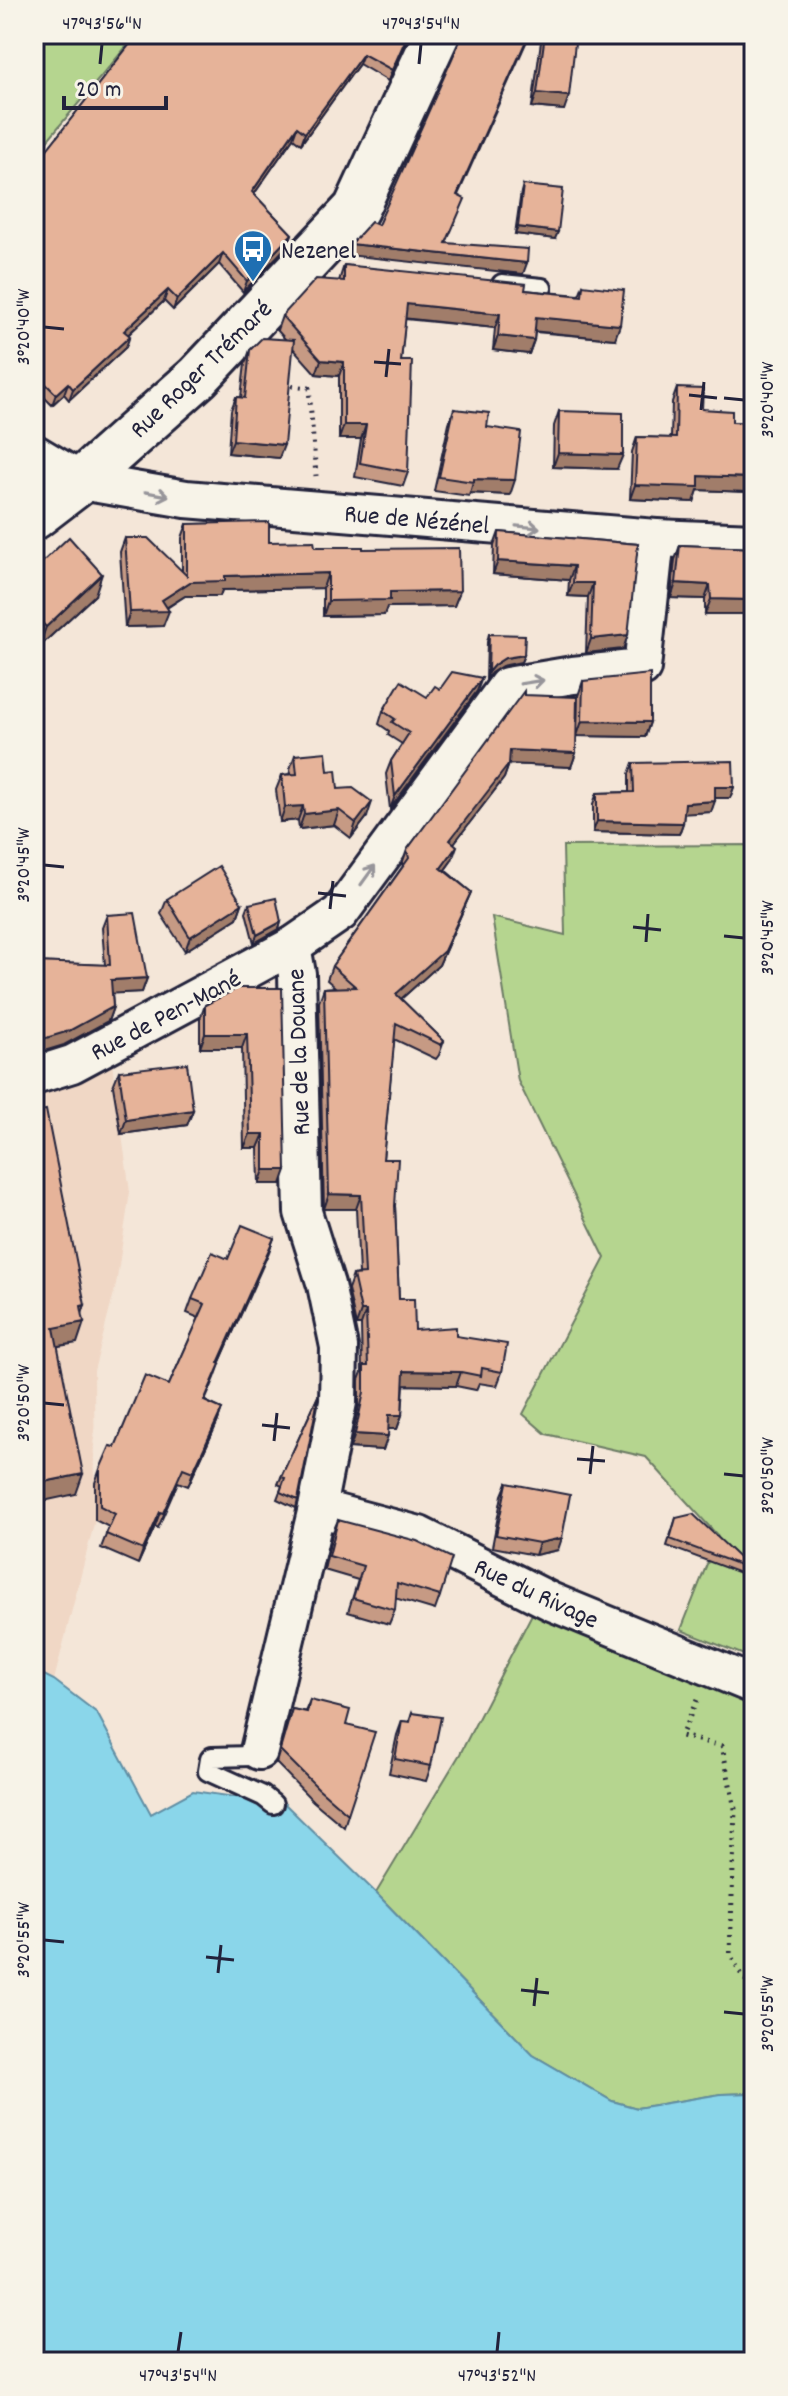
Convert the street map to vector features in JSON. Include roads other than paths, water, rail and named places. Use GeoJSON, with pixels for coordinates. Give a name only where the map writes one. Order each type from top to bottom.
{"type":"FeatureCollection","features":[{"type":"Feature","properties":{"kind":"street","name":"Rue Roger Trémaré"},"geometry":{"type":"LineString","coordinates":[[34,517],[81,481],[198,377],[329,254],[356,209],[437,34]]}},
{"type":"Feature","properties":{"kind":"street"},"geometry":{"type":"LineString","coordinates":[[34,453],[81,481]]}},
{"type":"Feature","properties":{"kind":"street","name":"Rue de Nézénel"},"geometry":{"type":"LineString","coordinates":[[81,481],[186,499],[656,538],[754,542]]}},
{"type":"Feature","properties":{"kind":"street","name":"Rue de la Douane"},"geometry":{"type":"LineString","coordinates":[[259,1751],[317,1508],[338,1402],[339,1347],[326,1285],[303,1212],[297,974],[292,946],[340,913],[507,686],[642,668],[656,538]]}},
{"type":"Feature","properties":{"kind":"street","name":"Rue de Pen-Mané"},"geometry":{"type":"LineString","coordinates":[[34,1076],[72,1064],[292,946]]}},
{"type":"Feature","properties":{"kind":"street","name":"Rue du Rivage"},"geometry":{"type":"LineString","coordinates":[[317,1508],[419,1535],[552,1602],[754,1685]]}},
{"type":"Feature","properties":{"kind":"lane"},"geometry":{"type":"LineString","coordinates":[[481,282],[542,288]]}},
{"type":"Feature","properties":{"kind":"lane"},"geometry":{"type":"LineString","coordinates":[[259,1751],[251,1756],[212,1757],[208,1771],[263,1796],[273,1804]]}},
{"type":"Feature","properties":{"kind":"water"},"geometry":{"type":"Polygon","coordinates":[[[34,1670],[54,1680],[97,1713],[151,1814],[193,1791],[285,1804],[533,2055],[612,2101],[637,2108],[721,2094],[754,2093],[754,2362],[34,2362],[34,1670]]]}},
{"type":"Feature","properties":{"kind":"place","name":"Nezenel"},"geometry":{"type":"Point","coordinates":[253,283]}}]}
